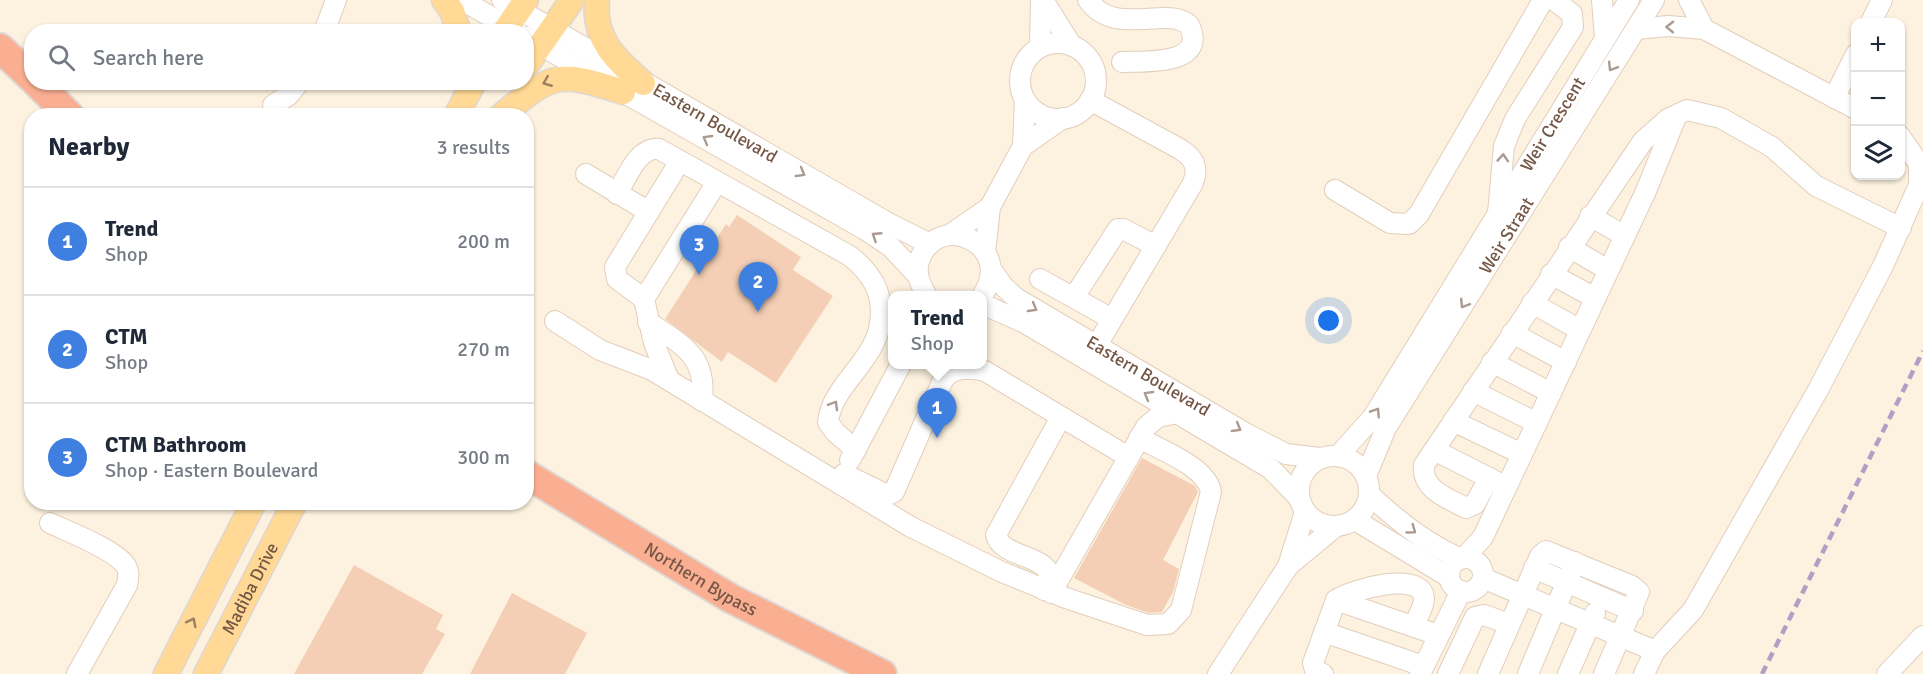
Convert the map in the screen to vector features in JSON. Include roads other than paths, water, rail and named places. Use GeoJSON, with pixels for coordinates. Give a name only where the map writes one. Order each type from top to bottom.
{"type":"FeatureCollection","features":[{"type":"Feature","properties":{"kind":"highway"},"geometry":{"type":"LineString","coordinates":[[0,48],[24,70]]}},
{"type":"Feature","properties":{"kind":"highway"},"geometry":{"type":"LineString","coordinates":[[44,90],[62,108]]}},
{"type":"Feature","properties":{"kind":"highway","name":"Northern Bypass"},"geometry":{"type":"LineString","coordinates":[[534,479],[730,598],[882,674]]}},
{"type":"Feature","properties":{"kind":"main road"},"geometry":{"type":"LineString","coordinates":[[444,0],[452,10],[456,24]]}},
{"type":"Feature","properties":{"kind":"main road"},"geometry":{"type":"LineString","coordinates":[[521,23],[572,0]]}},
{"type":"Feature","properties":{"kind":"main road"},"geometry":{"type":"LineString","coordinates":[[597,0],[597,22],[602,39],[633,87]]}},
{"type":"Feature","properties":{"kind":"main road"},"geometry":{"type":"LineString","coordinates":[[534,89],[555,78],[574,78],[633,87]]}},
{"type":"Feature","properties":{"kind":"main road"},"geometry":{"type":"LineString","coordinates":[[503,108],[513,90]]}},
{"type":"Feature","properties":{"kind":"main road"},"geometry":{"type":"LineString","coordinates":[[509,108],[532,90]]}},
{"type":"Feature","properties":{"kind":"main road","name":"Madiba Drive"},"geometry":{"type":"LineString","coordinates":[[166,674],[250,510]]}},
{"type":"Feature","properties":{"kind":"main road","name":"Madiba Drive"},"geometry":{"type":"LineString","coordinates":[[206,674],[291,510]]}},
{"type":"Feature","properties":{"kind":"street"},"geometry":{"type":"LineString","coordinates":[[327,24],[336,0]]}},
{"type":"Feature","properties":{"kind":"street","name":"Eastern Boulevard"},"geometry":{"type":"LineString","coordinates":[[462,0],[521,23]]}},
{"type":"Feature","properties":{"kind":"street"},"geometry":{"type":"LineString","coordinates":[[1023,146],[1063,118],[1079,112],[1090,100],[1096,79],[1087,56],[1072,46],[1042,0]]}},
{"type":"Feature","properties":{"kind":"street"},"geometry":{"type":"LineString","coordinates":[[1040,47],[1042,0]]}},
{"type":"Feature","properties":{"kind":"street"},"geometry":{"type":"LineString","coordinates":[[1089,0],[1095,9],[1113,18],[1178,20],[1189,26],[1192,40],[1188,51],[1179,58],[1122,62]]}},
{"type":"Feature","properties":{"kind":"street"},"geometry":{"type":"LineString","coordinates":[[1335,190],[1390,223],[1409,224],[1419,214],[1542,0]]}},
{"type":"Feature","properties":{"kind":"street"},"geometry":{"type":"LineString","coordinates":[[1498,216],[1504,146],[1515,119],[1573,27],[1572,14],[1554,0]]}},
{"type":"Feature","properties":{"kind":"street"},"geometry":{"type":"LineString","coordinates":[[1602,0],[1605,38]]}},
{"type":"Feature","properties":{"kind":"street"},"geometry":{"type":"LineString","coordinates":[[1630,0],[1651,5]]}},
{"type":"Feature","properties":{"kind":"street","name":"Weir Crescent"},"geometry":{"type":"LineString","coordinates":[[1329,457],[1373,417],[1630,0]]}},
{"type":"Feature","properties":{"kind":"street"},"geometry":{"type":"LineString","coordinates":[[1689,0],[1704,29]]}},
{"type":"Feature","properties":{"kind":"street"},"geometry":{"type":"LineString","coordinates":[[1873,18],[1882,0]]}},
{"type":"Feature","properties":{"kind":"street","name":"Weir Straat"},"geometry":{"type":"LineString","coordinates":[[1368,485],[1386,428],[1651,5]]}},
{"type":"Feature","properties":{"kind":"street"},"geometry":{"type":"LineString","coordinates":[[1636,29],[1668,26],[1704,29],[1851,106]]}},
{"type":"Feature","properties":{"kind":"street","name":"Eastern Boulevard"},"geometry":{"type":"LineString","coordinates":[[534,30],[633,87],[930,244]]}},
{"type":"Feature","properties":{"kind":"street"},"geometry":{"type":"LineString","coordinates":[[984,291],[990,279],[988,260],[990,207],[1023,146],[1025,100],[1020,76],[1030,54],[1040,47],[1052,43],[1072,46]]}},
{"type":"Feature","properties":{"kind":"street"},"geometry":{"type":"LineString","coordinates":[[1834,98],[1851,64]]}},
{"type":"Feature","properties":{"kind":"street","name":"Eastern Boulevard"},"geometry":{"type":"LineString","coordinates":[[633,87],[864,229],[891,248],[918,276],[925,291]]}},
{"type":"Feature","properties":{"kind":"street"},"geometry":{"type":"LineString","coordinates":[[273,105],[289,96],[293,90]]}},
{"type":"Feature","properties":{"kind":"street"},"geometry":{"type":"LineString","coordinates":[[1025,100],[1043,116],[1063,118]]}},
{"type":"Feature","properties":{"kind":"street"},"geometry":{"type":"LineString","coordinates":[[1090,100],[1180,149],[1195,164],[1194,180],[1097,345]]}},
{"type":"Feature","properties":{"kind":"street"},"geometry":{"type":"LineString","coordinates":[[1676,117],[1659,126],[1643,141],[1569,247],[1424,465],[1428,483],[1435,491],[1466,508],[1475,504],[1498,483],[1522,454],[1625,236],[1676,117],[1681,111],[1695,110],[1743,128],[1772,147],[1816,186],[1900,228]]}},
{"type":"Feature","properties":{"kind":"street"},"geometry":{"type":"LineString","coordinates":[[1644,674],[1655,651],[1693,610],[1818,390],[1900,228],[1919,185],[1920,172],[1913,152],[1905,142]]}},
{"type":"Feature","properties":{"kind":"street"},"geometry":{"type":"LineString","coordinates":[[617,194],[640,156],[647,150],[658,149],[850,256],[863,267],[876,286],[880,305],[879,330],[872,349],[829,413],[831,428],[856,450]]}},
{"type":"Feature","properties":{"kind":"street"},"geometry":{"type":"LineString","coordinates":[[644,299],[621,283],[614,272],[680,161]]}},
{"type":"Feature","properties":{"kind":"street"},"geometry":{"type":"LineString","coordinates":[[586,174],[649,212]]}},
{"type":"Feature","properties":{"kind":"street"},"geometry":{"type":"LineString","coordinates":[[669,380],[648,322],[644,299],[717,182]]}},
{"type":"Feature","properties":{"kind":"street"},"geometry":{"type":"LineString","coordinates":[[918,276],[918,264],[930,244],[951,234],[990,207]]}},
{"type":"Feature","properties":{"kind":"street"},"geometry":{"type":"LineString","coordinates":[[1590,216],[1625,236]]}},
{"type":"Feature","properties":{"kind":"street"},"geometry":{"type":"LineString","coordinates":[[1074,297],[1118,229],[1123,229],[1155,246]]}},
{"type":"Feature","properties":{"kind":"street","name":"Eastern Boulevard"},"geometry":{"type":"LineString","coordinates":[[951,234],[973,240],[1003,286],[1016,298],[1277,450],[1296,457],[1329,457]]}},
{"type":"Feature","properties":{"kind":"street"},"geometry":{"type":"LineString","coordinates":[[1569,247],[1608,270]]}},
{"type":"Feature","properties":{"kind":"street"},"geometry":{"type":"LineString","coordinates":[[1551,274],[1595,298]]}},
{"type":"Feature","properties":{"kind":"street"},"geometry":{"type":"LineString","coordinates":[[1040,279],[1112,319]]}},
{"type":"Feature","properties":{"kind":"street"},"geometry":{"type":"LineString","coordinates":[[1532,303],[1580,330]]}},
{"type":"Feature","properties":{"kind":"street","name":"Eastern Boulevard"},"geometry":{"type":"LineString","coordinates":[[987,306],[1023,322],[1272,469],[1302,505]]}},
{"type":"Feature","properties":{"kind":"street"},"geometry":{"type":"LineString","coordinates":[[555,321],[600,350],[633,361],[669,380],[841,479],[911,527],[1047,591],[1147,625],[1168,624],[1181,610],[1207,513],[1210,486],[1200,472],[1139,438]]}},
{"type":"Feature","properties":{"kind":"street"},"geometry":{"type":"LineString","coordinates":[[648,322],[682,346],[694,358],[704,378],[702,401]]}},
{"type":"Feature","properties":{"kind":"street"},"geometry":{"type":"LineString","coordinates":[[1512,333],[1566,362]]}},
{"type":"Feature","properties":{"kind":"street"},"geometry":{"type":"LineString","coordinates":[[1492,362],[1551,393]]}},
{"type":"Feature","properties":{"kind":"street"},"geometry":{"type":"LineString","coordinates":[[841,479],[898,369]]}},
{"type":"Feature","properties":{"kind":"street"},"geometry":{"type":"LineString","coordinates":[[841,479],[887,495],[894,492],[943,380],[961,369],[985,371],[1120,452]]}},
{"type":"Feature","properties":{"kind":"street"},"geometry":{"type":"LineString","coordinates":[[1473,391],[1537,423]]}},
{"type":"Feature","properties":{"kind":"street"},"geometry":{"type":"LineString","coordinates":[[1047,591],[1139,438],[1158,417],[1177,413]]}},
{"type":"Feature","properties":{"kind":"street"},"geometry":{"type":"LineString","coordinates":[[1047,591],[1050,576],[1046,568],[1002,545],[996,535],[1061,417]]}},
{"type":"Feature","properties":{"kind":"street"},"geometry":{"type":"LineString","coordinates":[[1453,421],[1522,454]]}},
{"type":"Feature","properties":{"kind":"street"},"geometry":{"type":"LineString","coordinates":[[1434,450],[1498,483]]}},
{"type":"Feature","properties":{"kind":"street"},"geometry":{"type":"LineString","coordinates":[[1288,566],[1302,505],[1300,479],[1312,463],[1329,457],[1349,459],[1368,485],[1406,526],[1430,543],[1523,593],[1655,651]]}},
{"type":"Feature","properties":{"kind":"street"},"geometry":{"type":"LineString","coordinates":[[1355,520],[1455,584],[1475,590],[1472,564],[1483,537],[1498,483]]}},
{"type":"Feature","properties":{"kind":"street"},"geometry":{"type":"LineString","coordinates":[[1218,674],[1288,566],[1335,527],[1355,520],[1362,513],[1368,485]]}},
{"type":"Feature","properties":{"kind":"street"},"geometry":{"type":"LineString","coordinates":[[1302,505],[1314,520],[1335,527]]}},
{"type":"Feature","properties":{"kind":"street"},"geometry":{"type":"LineString","coordinates":[[50,523],[106,551],[126,564],[129,573],[127,585],[77,674]]}},
{"type":"Feature","properties":{"kind":"street"},"geometry":{"type":"LineString","coordinates":[[1488,674],[1534,568],[1540,556],[1546,551],[1639,592],[1633,611],[1604,674]]}},
{"type":"Feature","properties":{"kind":"street"},"geometry":{"type":"LineString","coordinates":[[1528,674],[1575,562]]}},
{"type":"Feature","properties":{"kind":"street"},"geometry":{"type":"LineString","coordinates":[[1324,632],[1422,670],[1438,635],[1455,584],[1451,566],[1472,564]]}},
{"type":"Feature","properties":{"kind":"street"},"geometry":{"type":"LineString","coordinates":[[1534,568],[1633,611]]}},
{"type":"Feature","properties":{"kind":"street"},"geometry":{"type":"LineString","coordinates":[[1568,674],[1609,577]]}},
{"type":"Feature","properties":{"kind":"street"},"geometry":{"type":"LineString","coordinates":[[1323,674],[1315,670],[1313,663],[1336,600],[1351,592],[1375,585],[1417,588],[1424,597],[1414,626]]}},
{"type":"Feature","properties":{"kind":"street"},"geometry":{"type":"LineString","coordinates":[[1336,600],[1438,635]]}},
{"type":"Feature","properties":{"kind":"street"},"geometry":{"type":"LineString","coordinates":[[1448,674],[1475,617],[1484,615],[1509,624]]}},
{"type":"Feature","properties":{"kind":"street"},"geometry":{"type":"LineString","coordinates":[[1887,674],[1923,636]]}},
{"type":"Feature","properties":{"kind":"railway"},"geometry":{"type":"LineString","coordinates":[[1762,674],[1923,351]]}},
{"type":"Feature","properties":{"kind":"place","name":"CTM Bathroom"},"geometry":{"type":"Point","coordinates":[699,275]}},
{"type":"Feature","properties":{"kind":"place","name":"CTM"},"geometry":{"type":"Point","coordinates":[758,312]}},
{"type":"Feature","properties":{"kind":"place","name":"Trend"},"geometry":{"type":"Point","coordinates":[937,438]}}]}
